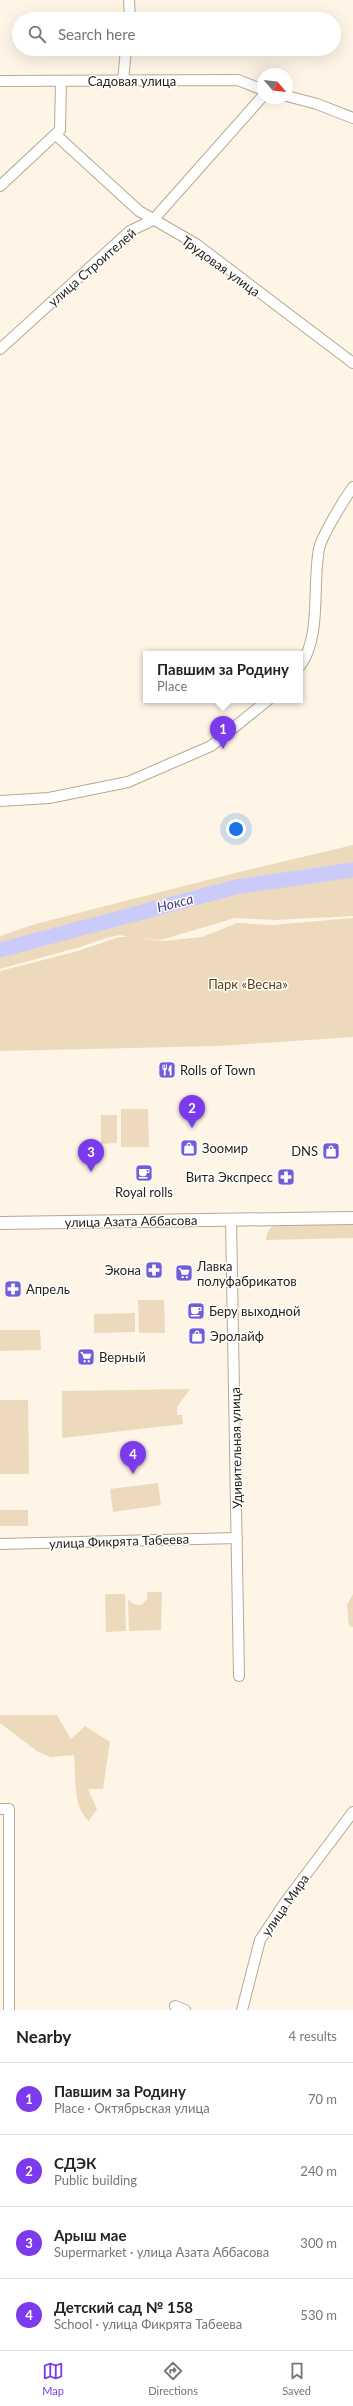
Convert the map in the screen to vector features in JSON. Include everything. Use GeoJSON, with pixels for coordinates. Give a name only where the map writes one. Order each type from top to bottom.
{"type":"FeatureCollection","features":[{"type":"Feature","properties":{"kind":"street"},"geometry":{"type":"LineString","coordinates":[[129,0],[130,12]]}},
{"type":"Feature","properties":{"kind":"street"},"geometry":{"type":"LineString","coordinates":[[123,81],[125,56]]}},
{"type":"Feature","properties":{"kind":"street","name":"Садовая улица"},"geometry":{"type":"LineString","coordinates":[[0,81],[238,80],[257,88]]}},
{"type":"Feature","properties":{"kind":"street"},"geometry":{"type":"LineString","coordinates":[[0,186],[60,130],[61,81]]}},
{"type":"Feature","properties":{"kind":"street"},"geometry":{"type":"LineString","coordinates":[[293,98],[317,104],[353,118]]}},
{"type":"Feature","properties":{"kind":"street","name":"улица Строителей"},"geometry":{"type":"LineString","coordinates":[[0,349],[130,231],[153,220],[257,103]]}},
{"type":"Feature","properties":{"kind":"street","name":"Трудовая улица"},"geometry":{"type":"LineString","coordinates":[[56,134],[139,211],[196,244],[353,363]]}},
{"type":"Feature","properties":{"kind":"street"},"geometry":{"type":"LineString","coordinates":[[303,662],[306,658],[316,614],[315,578],[319,547],[353,487]]}},
{"type":"Feature","properties":{"kind":"street"},"geometry":{"type":"LineString","coordinates":[[0,801],[49,798],[128,782],[211,746],[264,703]]}},
{"type":"Feature","properties":{"kind":"street","name":"улица Азата Аббасова"},"geometry":{"type":"LineString","coordinates":[[0,1223],[231,1220],[263,1218],[353,1218]]}},
{"type":"Feature","properties":{"kind":"street","name":"Удивительная улица"},"geometry":{"type":"LineString","coordinates":[[231,1220],[239,1676]]}},
{"type":"Feature","properties":{"kind":"street","name":"улица Фикрята Табеева"},"geometry":{"type":"LineString","coordinates":[[0,1544],[237,1538]]}},
{"type":"Feature","properties":{"kind":"street"},"geometry":{"type":"LineString","coordinates":[[0,1809],[9,1809],[9,2010]]}},
{"type":"Feature","properties":{"kind":"street","name":"улица Мира"},"geometry":{"type":"LineString","coordinates":[[242,2010],[260,1940],[286,1901],[353,1812]]}},
{"type":"Feature","properties":{"kind":"green space","name":"Парк «Весна»"},"geometry":{"type":"Polygon","coordinates":[[[353,845],[353,916],[275,920],[235,918],[161,940],[131,937],[163,941],[202,937],[237,923],[272,925],[353,918],[353,1037],[219,1046],[0,1051],[0,971],[78,951],[119,937],[128,937],[120,935],[106,938],[80,947],[0,969],[0,936],[35,924],[235,873],[353,845]]]}},
{"type":"Feature","properties":{"kind":"green space"},"geometry":{"type":"Polygon","coordinates":[[[121,1109],[148,1109],[149,1147],[121,1147],[121,1109]]]}},
{"type":"Feature","properties":{"kind":"green space"},"geometry":{"type":"Polygon","coordinates":[[[101,1115],[117,1115],[117,1143],[101,1144],[101,1115]]]}},
{"type":"Feature","properties":{"kind":"green space"},"geometry":{"type":"Polygon","coordinates":[[[353,1222],[353,1238],[266,1240],[270,1229],[279,1223],[353,1222]]]}},
{"type":"Feature","properties":{"kind":"green space"},"geometry":{"type":"Polygon","coordinates":[[[138,1300],[164,1300],[165,1333],[139,1333],[138,1300]]]}},
{"type":"Feature","properties":{"kind":"green space"},"geometry":{"type":"Polygon","coordinates":[[[135,1313],[135,1332],[94,1333],[94,1314],[135,1313]]]}},
{"type":"Feature","properties":{"kind":"green space"},"geometry":{"type":"Polygon","coordinates":[[[0,1330],[40,1330],[41,1350],[0,1351],[0,1330]]]}},
{"type":"Feature","properties":{"kind":"green space"},"geometry":{"type":"Polygon","coordinates":[[[190,1389],[177,1407],[177,1415],[182,1415],[183,1424],[62,1438],[62,1391],[190,1389]]]}},
{"type":"Feature","properties":{"kind":"green space"},"geometry":{"type":"Polygon","coordinates":[[[0,1400],[28,1400],[29,1474],[0,1474],[0,1400]]]}},
{"type":"Feature","properties":{"kind":"green space"},"geometry":{"type":"Polygon","coordinates":[[[158,1483],[161,1505],[113,1512],[110,1489],[158,1483]]]}},
{"type":"Feature","properties":{"kind":"green space"},"geometry":{"type":"Polygon","coordinates":[[[0,1510],[28,1510],[28,1526],[0,1526],[0,1510]]]}},
{"type":"Feature","properties":{"kind":"green space"},"geometry":{"type":"Polygon","coordinates":[[[147,1592],[162,1592],[161,1630],[129,1631],[128,1599],[133,1604],[141,1605],[147,1599],[147,1592]]]}},
{"type":"Feature","properties":{"kind":"green space"},"geometry":{"type":"Polygon","coordinates":[[[105,1594],[125,1594],[126,1631],[106,1632],[105,1594]]]}},
{"type":"Feature","properties":{"kind":"green space"},"geometry":{"type":"Polygon","coordinates":[[[353,1594],[353,1627],[349,1626],[347,1605],[353,1594]]]}},
{"type":"Feature","properties":{"kind":"green space"},"geometry":{"type":"Polygon","coordinates":[[[0,1715],[57,1715],[71,1739],[85,1726],[110,1742],[103,1789],[88,1789],[97,1809],[89,1821],[80,1808],[77,1799],[74,1755],[51,1757],[38,1752],[0,1723],[0,1715]]]}},
{"type":"Feature","properties":{"kind":"waterway","name":"Нокса"},"geometry":{"type":"LineString","coordinates":[[0,950],[236,887],[353,870]]}},
{"type":"Feature","properties":{"kind":"place","name":"Павшим за Родину"},"geometry":{"type":"Point","coordinates":[223,749]}},
{"type":"Feature","properties":{"kind":"place","name":"Rolls of Town"},"geometry":{"type":"Point","coordinates":[167,1070]}},
{"type":"Feature","properties":{"kind":"place","name":"СДЭК"},"geometry":{"type":"Point","coordinates":[192,1128]}},
{"type":"Feature","properties":{"kind":"place","name":"Зоомир"},"geometry":{"type":"Point","coordinates":[189,1148]}},
{"type":"Feature","properties":{"kind":"place","name":"DNS"},"geometry":{"type":"Point","coordinates":[331,1151]}},
{"type":"Feature","properties":{"kind":"place","name":"Арыш мае"},"geometry":{"type":"Point","coordinates":[91,1172]}},
{"type":"Feature","properties":{"kind":"place","name":"Royal rolls"},"geometry":{"type":"Point","coordinates":[144,1173]}},
{"type":"Feature","properties":{"kind":"place","name":"Вита Экспресс"},"geometry":{"type":"Point","coordinates":[286,1177]}},
{"type":"Feature","properties":{"kind":"place","name":"Экона"},"geometry":{"type":"Point","coordinates":[154,1270]}},
{"type":"Feature","properties":{"kind":"place","name":"Лавка полуфабрикатов"},"geometry":{"type":"Point","coordinates":[184,1273]}},
{"type":"Feature","properties":{"kind":"place","name":"Апрель"},"geometry":{"type":"Point","coordinates":[13,1289]}},
{"type":"Feature","properties":{"kind":"place","name":"Беру выходной"},"geometry":{"type":"Point","coordinates":[196,1311]}},
{"type":"Feature","properties":{"kind":"place","name":"Эролайф"},"geometry":{"type":"Point","coordinates":[197,1336]}},
{"type":"Feature","properties":{"kind":"place","name":"Верный"},"geometry":{"type":"Point","coordinates":[86,1357]}},
{"type":"Feature","properties":{"kind":"place","name":"Детский сад № 158"},"geometry":{"type":"Point","coordinates":[133,1474]}}]}
